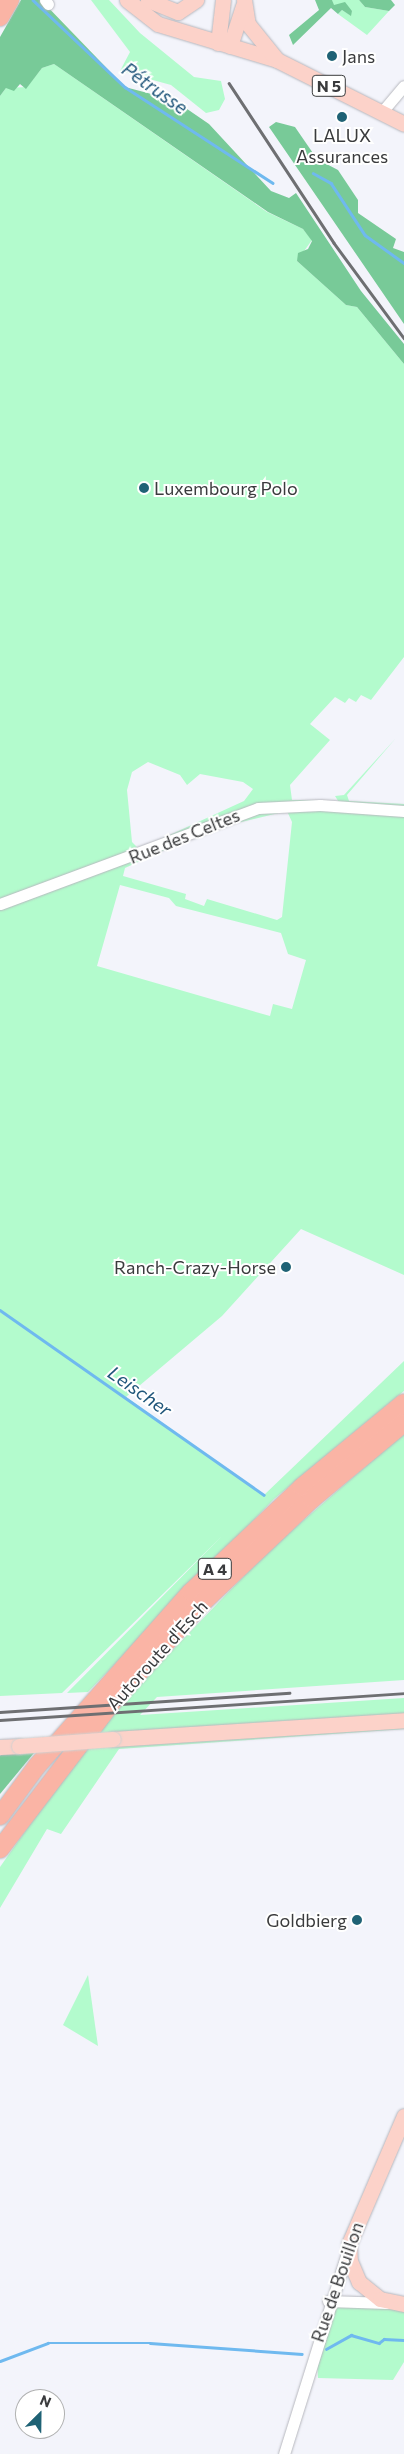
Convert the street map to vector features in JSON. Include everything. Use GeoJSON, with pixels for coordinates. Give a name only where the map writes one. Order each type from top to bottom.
{"type":"FeatureCollection","features":[{"type":"Feature","properties":{"kind":"highway"},"geometry":{"type":"LineString","coordinates":[[0,17],[10,0]]}},
{"type":"Feature","properties":{"kind":"highway","name":"Autoroute d'Esch"},"geometry":{"type":"LineString","coordinates":[[0,1816],[38,1766],[191,1592],[302,1487],[404,1403]]}},
{"type":"Feature","properties":{"kind":"highway","name":"Autoroute d'Esch"},"geometry":{"type":"LineString","coordinates":[[0,1849],[114,1700],[200,1605],[312,1499],[404,1422]]}},
{"type":"Feature","properties":{"kind":"main road","name":"N 5"},"geometry":{"type":"LineString","coordinates":[[127,0],[158,24],[277,60],[404,124]]}},
{"type":"Feature","properties":{"kind":"main road"},"geometry":{"type":"LineString","coordinates":[[148,0],[178,12],[196,0]]}},
{"type":"Feature","properties":{"kind":"main road"},"geometry":{"type":"LineString","coordinates":[[223,0],[224,44]]}},
{"type":"Feature","properties":{"kind":"main road"},"geometry":{"type":"LineString","coordinates":[[224,44],[244,1]]}},
{"type":"Feature","properties":{"kind":"main road"},"geometry":{"type":"LineString","coordinates":[[244,1],[248,24],[277,60]]}},
{"type":"Feature","properties":{"kind":"main road"},"geometry":{"type":"LineString","coordinates":[[0,1747],[404,1720]]}},
{"type":"Feature","properties":{"kind":"main road","name":"Rue de Bouillon"},"geometry":{"type":"LineString","coordinates":[[349,2244],[404,2116]]}},
{"type":"Feature","properties":{"kind":"main road"},"geometry":{"type":"LineString","coordinates":[[349,2244],[350,2261],[359,2282],[399,2304]]}},
{"type":"Feature","properties":{"kind":"street"},"geometry":{"type":"LineString","coordinates":[[381,113],[404,86]]}},
{"type":"Feature","properties":{"kind":"street","name":"Rue des Celtes"},"geometry":{"type":"LineString","coordinates":[[0,904],[258,808],[320,805],[404,811]]}},
{"type":"Feature","properties":{"kind":"street","name":"Rue de Bouillon"},"geometry":{"type":"LineString","coordinates":[[284,2454],[328,2301],[349,2244]]}},
{"type":"Feature","properties":{"kind":"street"},"geometry":{"type":"LineString","coordinates":[[328,2301],[399,2304]]}},
{"type":"Feature","properties":{"kind":"green space"},"geometry":{"type":"Polygon","coordinates":[[[21,0],[41,0],[125,87],[174,100],[209,124],[271,191],[289,198],[296,193],[361,291],[404,344],[404,364],[357,307],[346,305],[297,261],[298,253],[308,249],[312,241],[303,229],[268,212],[54,64],[42,68],[26,89],[20,84],[14,91],[6,88],[0,96],[0,37],[21,0]]]}},
{"type":"Feature","properties":{"kind":"green space"},"geometry":{"type":"Polygon","coordinates":[[[91,0],[109,0],[140,33],[194,77],[221,81],[225,99],[219,110],[206,113],[171,85],[120,71],[130,52],[91,0]]]}},
{"type":"Feature","properties":{"kind":"green space"},"geometry":{"type":"Polygon","coordinates":[[[315,0],[332,0],[334,5],[345,2],[352,11],[351,16],[342,10],[338,14],[331,8],[293,45],[289,35],[319,10],[315,0]]]}},
{"type":"Feature","properties":{"kind":"green space"},"geometry":{"type":"Polygon","coordinates":[[[332,0],[359,0],[365,7],[389,11],[367,35],[338,14],[342,10],[350,15],[352,11],[333,5],[332,0]]]}},
{"type":"Feature","properties":{"kind":"green space"},"geometry":{"type":"Polygon","coordinates":[[[359,0],[391,0],[395,5],[389,11],[365,7],[359,0]]]}},
{"type":"Feature","properties":{"kind":"green space"},"geometry":{"type":"Polygon","coordinates":[[[54,64],[267,212],[303,229],[312,240],[297,261],[346,305],[357,307],[404,364],[404,657],[371,700],[361,695],[356,702],[349,698],[345,703],[335,697],[310,724],[330,740],[290,785],[292,800],[323,800],[342,807],[335,796],[344,795],[396,738],[347,795],[349,801],[404,804],[404,1275],[301,1229],[222,1316],[126,1397],[264,1495],[404,1361],[404,1391],[274,1499],[88,1692],[67,1693],[222,1536],[62,1693],[0,1696],[0,96],[6,88],[27,87],[42,68],[54,64]],[[148,762],[132,772],[127,790],[132,842],[139,849],[244,801],[253,789],[243,782],[200,774],[187,785],[180,775],[148,762]],[[287,811],[208,830],[125,868],[123,876],[186,894],[185,899],[204,906],[207,899],[277,920],[282,917],[292,822],[287,811]],[[120,885],[97,966],[270,1016],[273,1004],[292,1009],[306,960],[288,954],[281,933],[176,906],[169,898],[120,885]]]}},
{"type":"Feature","properties":{"kind":"green space"},"geometry":{"type":"Polygon","coordinates":[[[276,122],[295,127],[317,159],[338,170],[358,200],[358,213],[396,239],[393,248],[404,252],[404,324],[269,127],[276,122]]]}},
{"type":"Feature","properties":{"kind":"green space"},"geometry":{"type":"Polygon","coordinates":[[[404,1433],[404,1680],[157,1697],[140,1715],[404,1698],[404,1729],[119,1749],[61,1834],[47,1829],[0,1908],[0,1867],[71,1766],[137,1687],[268,1551],[404,1433]]]}},
{"type":"Feature","properties":{"kind":"green space"},"geometry":{"type":"Polygon","coordinates":[[[3,1752],[34,1753],[0,1794],[0,1756],[3,1752]]]}},
{"type":"Feature","properties":{"kind":"green space"},"geometry":{"type":"Polygon","coordinates":[[[88,1975],[98,2046],[63,2025],[88,1975]]]}},
{"type":"Feature","properties":{"kind":"green space"},"geometry":{"type":"Polygon","coordinates":[[[344,2305],[404,2308],[404,2362],[393,2380],[318,2378],[317,2360],[335,2308],[344,2305]]]}},
{"type":"Feature","properties":{"kind":"waterway","name":"Pétrusse"},"geometry":{"type":"LineString","coordinates":[[33,0],[125,87],[273,183]]}},
{"type":"Feature","properties":{"kind":"waterway","name":"Pétrusse"},"geometry":{"type":"LineString","coordinates":[[313,173],[331,183],[365,235],[404,263]]}},
{"type":"Feature","properties":{"kind":"waterway","name":"Leischer"},"geometry":{"type":"LineString","coordinates":[[0,1310],[264,1495]]}},
{"type":"Feature","properties":{"kind":"waterway"},"geometry":{"type":"LineString","coordinates":[[326,2349],[351,2335],[379,2343],[384,2339],[404,2340]]}},
{"type":"Feature","properties":{"kind":"waterway"},"geometry":{"type":"LineString","coordinates":[[0,2361],[48,2343],[150,2343],[302,2354]]}},
{"type":"Feature","properties":{"kind":"railway"},"geometry":{"type":"LineString","coordinates":[[229,83],[334,243],[404,338]]}},
{"type":"Feature","properties":{"kind":"railway"},"geometry":{"type":"LineString","coordinates":[[0,1712],[289,1693]]}},
{"type":"Feature","properties":{"kind":"railway"},"geometry":{"type":"LineString","coordinates":[[0,1720],[404,1693]]}},
{"type":"Feature","properties":{"kind":"place","name":"Jans"},"geometry":{"type":"Point","coordinates":[332,56]}},
{"type":"Feature","properties":{"kind":"place","name":"LALUX Assurances"},"geometry":{"type":"Point","coordinates":[342,117]}},
{"type":"Feature","properties":{"kind":"place","name":"Luxembourg Polo"},"geometry":{"type":"Point","coordinates":[144,488]}},
{"type":"Feature","properties":{"kind":"place","name":"Ranch-Crazy-Horse"},"geometry":{"type":"Point","coordinates":[286,1267]}},
{"type":"Feature","properties":{"kind":"place","name":"Goldbierg"},"geometry":{"type":"Point","coordinates":[357,1920]}}]}
